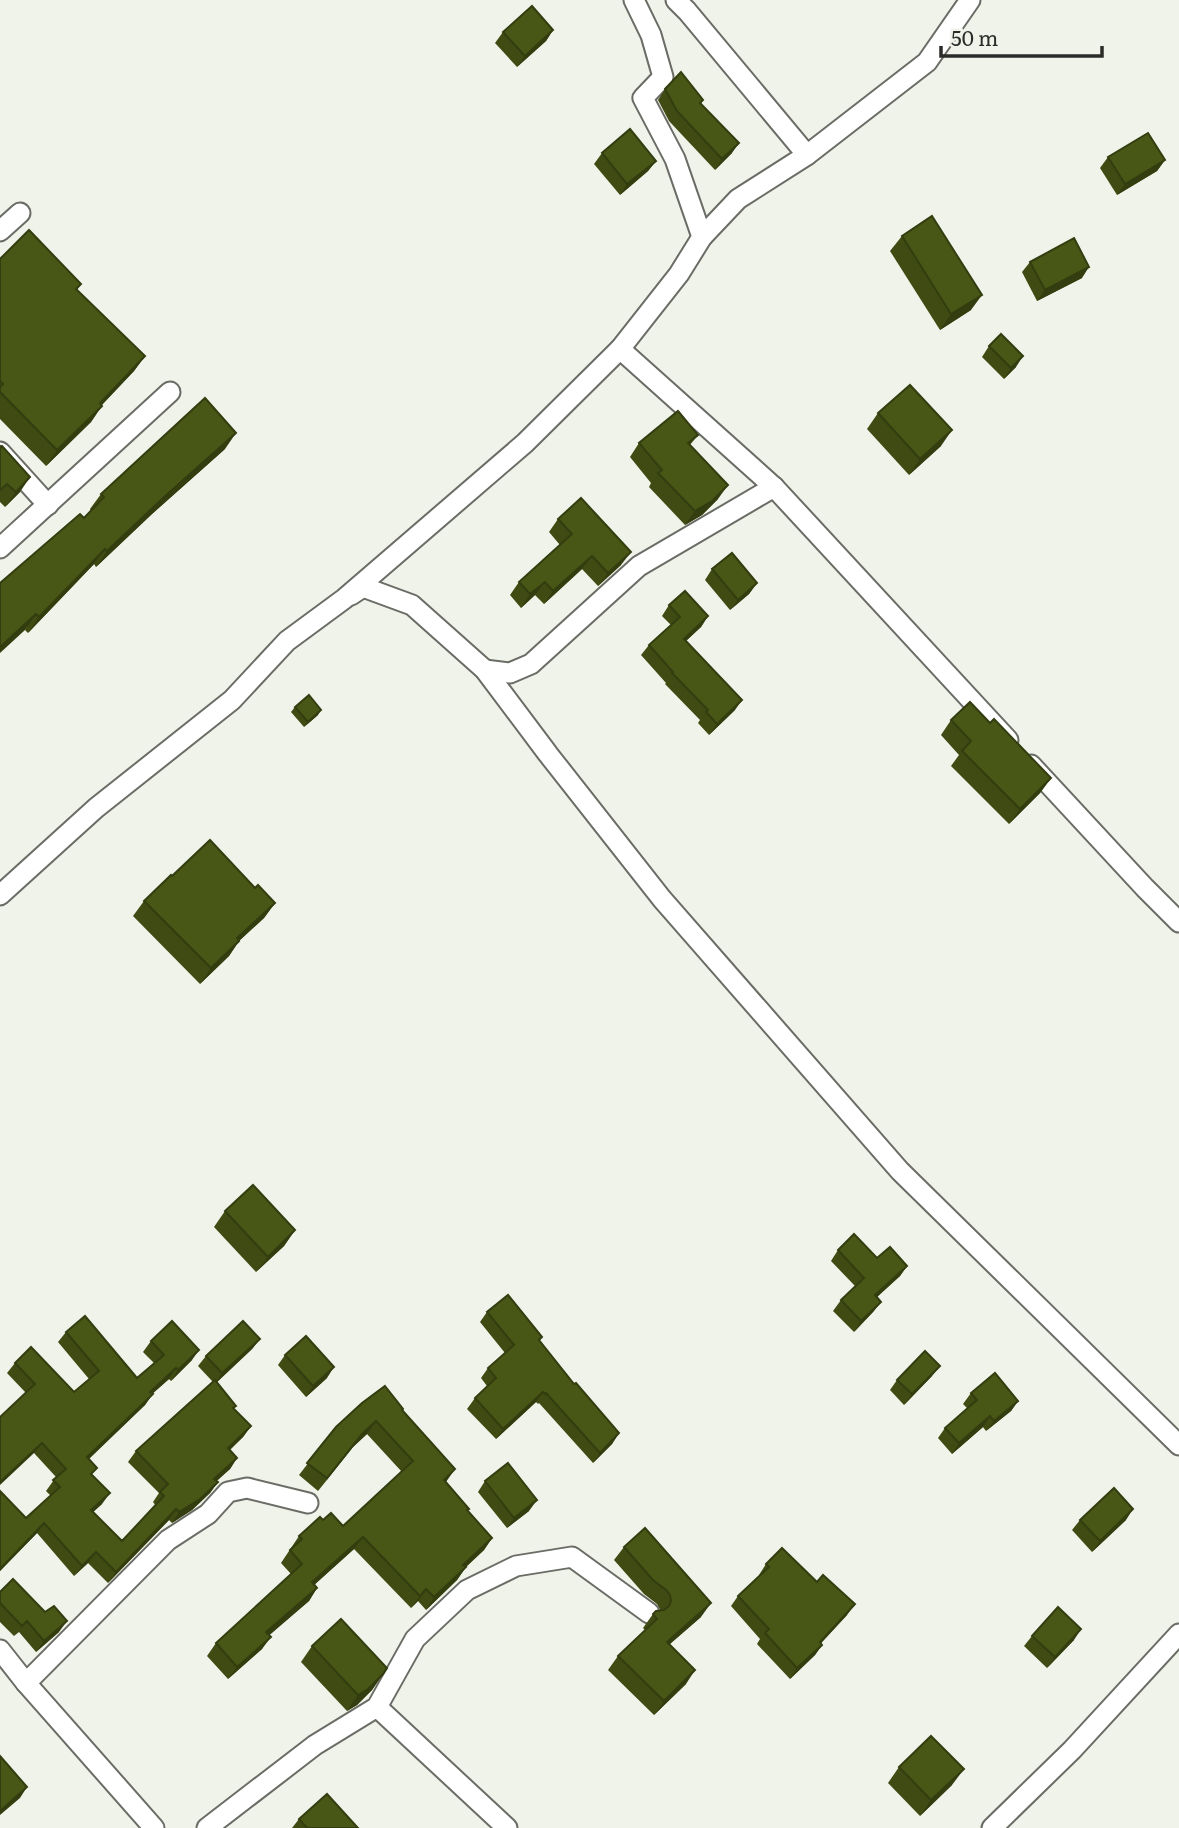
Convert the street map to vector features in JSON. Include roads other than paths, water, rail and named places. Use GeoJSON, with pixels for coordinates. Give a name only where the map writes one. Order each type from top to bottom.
{"type":"FeatureCollection","features":[{"type":"Feature","properties":{"kind":"street"},"geometry":{"type":"LineString","coordinates":[[634,0],[651,35],[663,77],[643,98],[675,159],[702,237]]}},
{"type":"Feature","properties":{"kind":"street"},"geometry":{"type":"LineString","coordinates":[[676,0],[807,155]]}},
{"type":"Feature","properties":{"kind":"street"},"geometry":{"type":"LineString","coordinates":[[344,599],[525,443],[620,349],[679,274],[702,237],[738,199],[807,155],[927,62],[970,0]]}},
{"type":"Feature","properties":{"kind":"street"},"geometry":{"type":"LineString","coordinates":[[0,231],[20,213]]}},
{"type":"Feature","properties":{"kind":"street"},"geometry":{"type":"LineString","coordinates":[[620,349],[774,487],[1179,922]]}},
{"type":"Feature","properties":{"kind":"street"},"geometry":{"type":"LineString","coordinates":[[0,548],[170,392]]}},
{"type":"Feature","properties":{"kind":"street"},"geometry":{"type":"LineString","coordinates":[[0,452],[48,505]]}},
{"type":"Feature","properties":{"kind":"street"},"geometry":{"type":"LineString","coordinates":[[485,670],[510,673],[531,664],[639,566],[774,487]]}},
{"type":"Feature","properties":{"kind":"street"},"geometry":{"type":"LineString","coordinates":[[0,895],[96,808],[232,700],[287,641],[344,599],[363,587],[412,605],[485,670],[662,899],[900,1171],[1179,1445]]}},
{"type":"Feature","properties":{"kind":"street"},"geometry":{"type":"LineString","coordinates":[[26,1683],[168,1540],[208,1514],[228,1492],[247,1488],[308,1503]]}},
{"type":"Feature","properties":{"kind":"street"},"geometry":{"type":"LineString","coordinates":[[207,1828],[315,1745],[377,1707],[415,1639],[467,1590],[516,1566],[572,1557],[649,1613]]}},
{"type":"Feature","properties":{"kind":"street"},"geometry":{"type":"LineString","coordinates":[[992,1828],[1072,1750],[1179,1634]]}},
{"type":"Feature","properties":{"kind":"street"},"geometry":{"type":"LineString","coordinates":[[0,1650],[154,1828]]}},
{"type":"Feature","properties":{"kind":"street"},"geometry":{"type":"LineString","coordinates":[[377,1707],[507,1828]]}}]}
